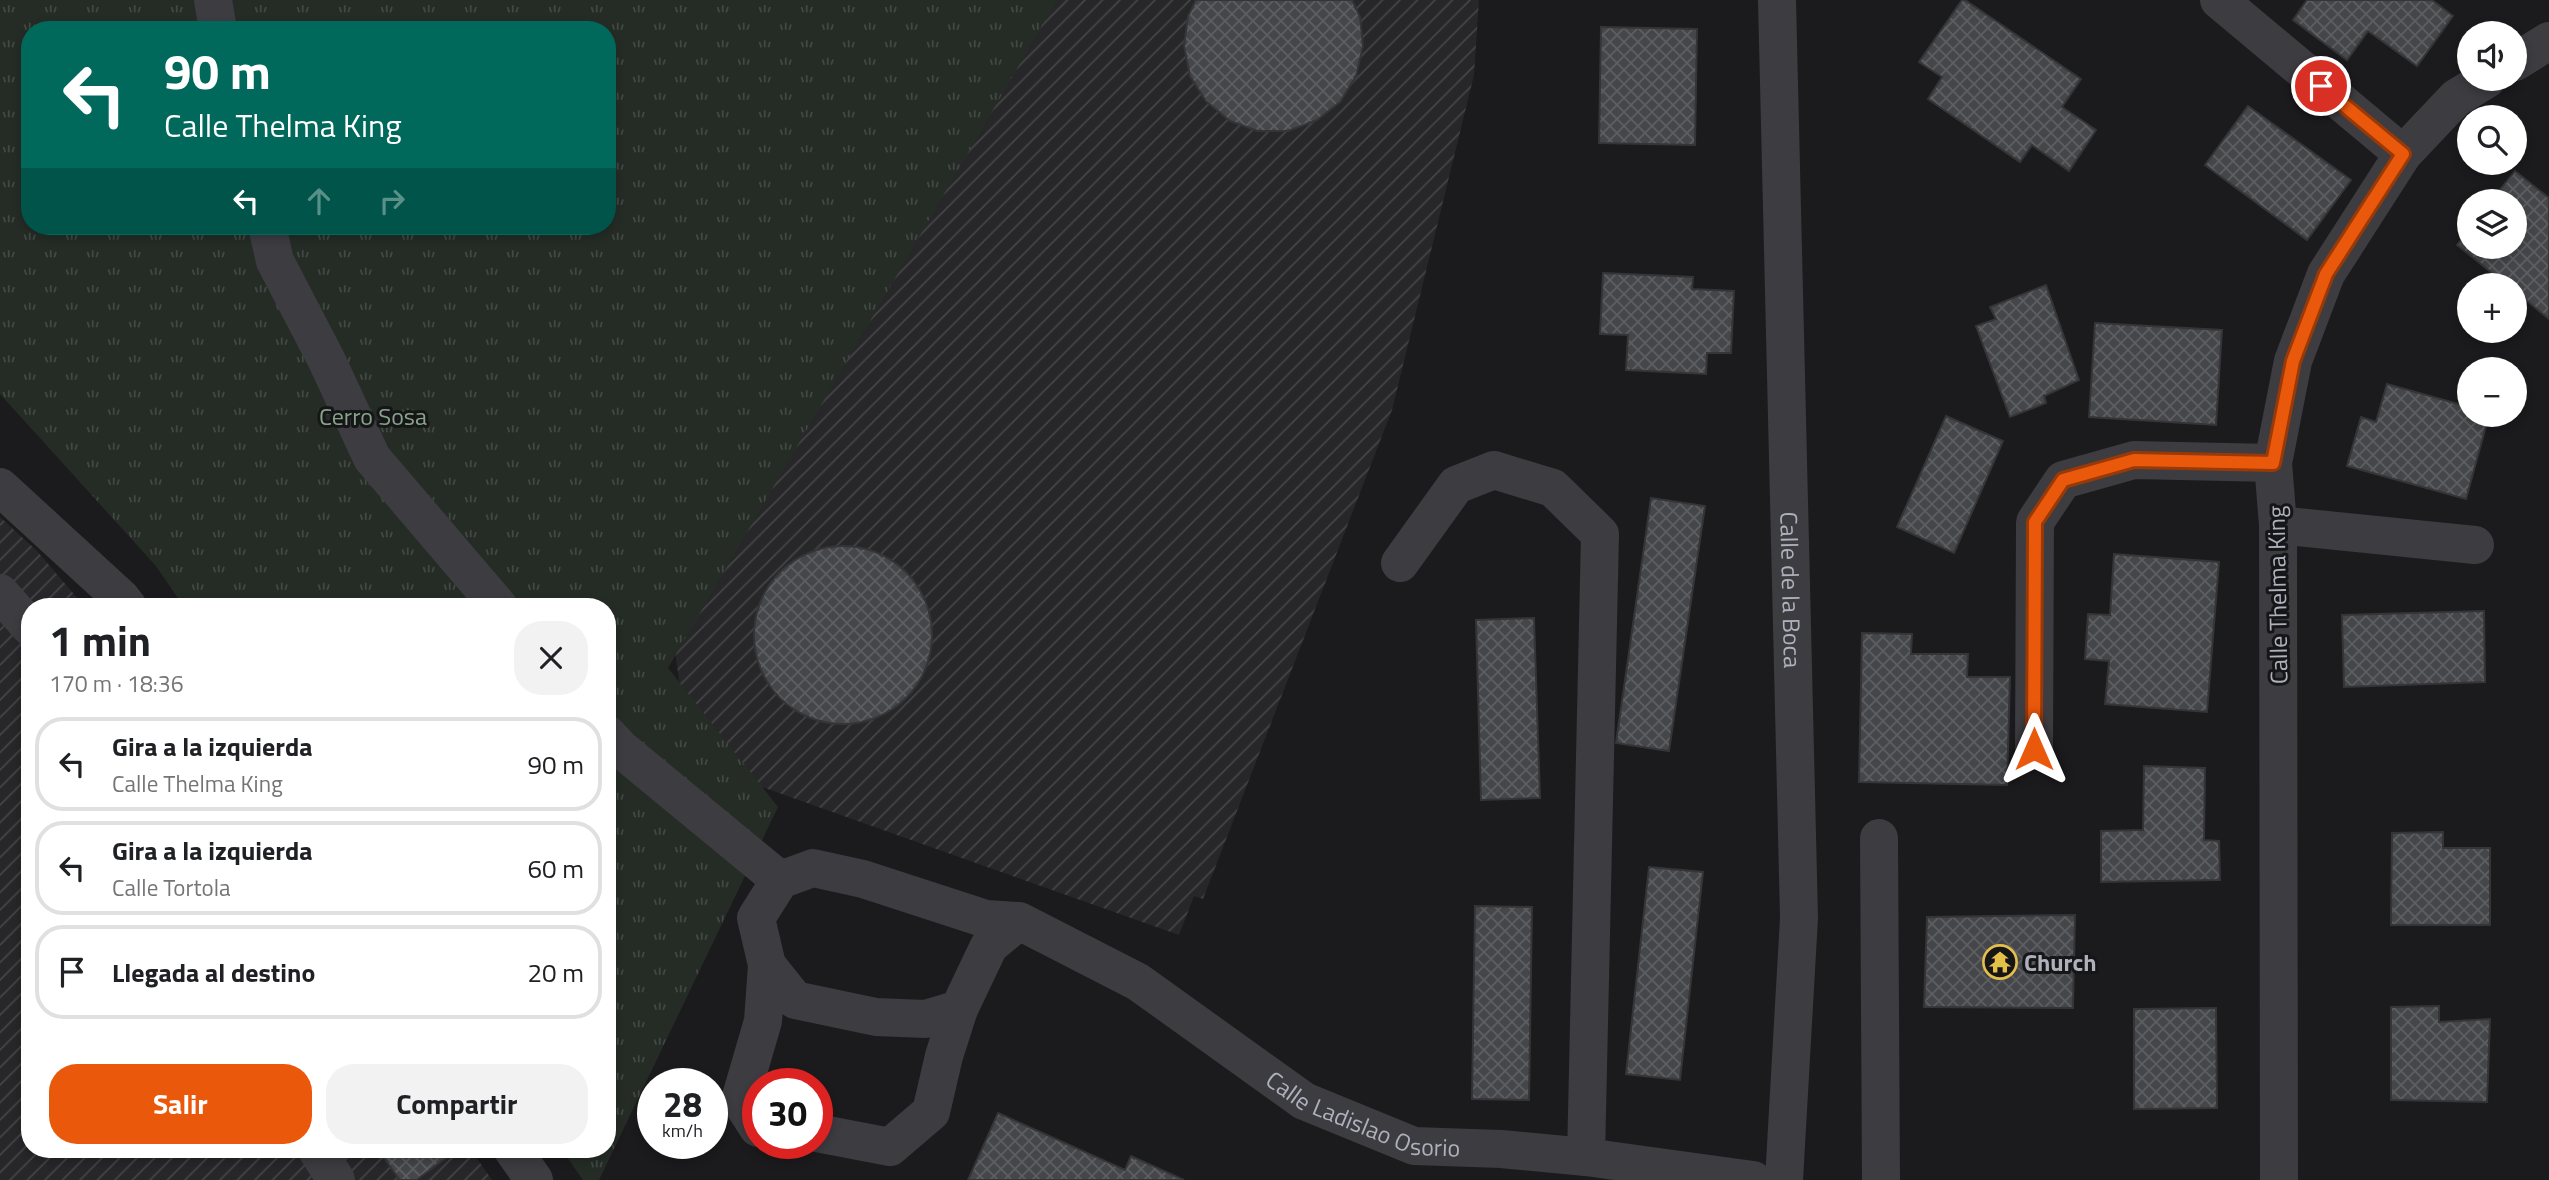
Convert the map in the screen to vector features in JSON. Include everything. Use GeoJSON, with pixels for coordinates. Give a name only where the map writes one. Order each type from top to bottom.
{"type":"FeatureCollection","features":[{"type":"Feature","properties":{"kind":"street"},"geometry":{"type":"LineString","coordinates":[[213,0],[216,21]]}},
{"type":"Feature","properties":{"kind":"street","name":"Calle de la Boca"},"geometry":{"type":"LineString","coordinates":[[1777,0],[1799,918],[1784,1180]]}},
{"type":"Feature","properties":{"kind":"street"},"geometry":{"type":"LineString","coordinates":[[2219,0],[2403,154]]}},
{"type":"Feature","properties":{"kind":"street","name":"Calle Thelma King"},"geometry":{"type":"LineString","coordinates":[[2279,1180],[2278,524],[2273,463],[2293,361],[2326,274],[2403,154],[2456,98],[2467,91]]}},
{"type":"Feature","properties":{"kind":"street"},"geometry":{"type":"LineString","coordinates":[[269,235],[275,261],[327,361],[372,458],[491,598]]}},
{"type":"Feature","properties":{"kind":"street"},"geometry":{"type":"LineString","coordinates":[[2034,749],[2035,522],[2063,480],[2134,460],[2273,463]]}},
{"type":"Feature","properties":{"kind":"street"},"geometry":{"type":"LineString","coordinates":[[1400,563],[1456,485],[1494,470],[1553,488],[1600,534],[1586,1157]]}},
{"type":"Feature","properties":{"kind":"street"},"geometry":{"type":"LineString","coordinates":[[0,487],[121,598]]}},
{"type":"Feature","properties":{"kind":"street"},"geometry":{"type":"LineString","coordinates":[[2278,524],[2475,545]]}},
{"type":"Feature","properties":{"kind":"street"},"geometry":{"type":"LineString","coordinates":[[0,593],[21,617]]}},
{"type":"Feature","properties":{"kind":"street"},"geometry":{"type":"LineString","coordinates":[[616,744],[780,880],[756,918],[766,965],[763,1021],[749,1068]]}},
{"type":"Feature","properties":{"kind":"street"},"geometry":{"type":"LineString","coordinates":[[1879,838],[1881,1180]]}},
{"type":"Feature","properties":{"kind":"street","name":"Calle Ladislao Osorio"},"geometry":{"type":"LineString","coordinates":[[780,880],[813,867],[922,897],[986,919],[1019,921],[1138,982],[1304,1101],[1414,1146],[1502,1149],[1586,1157],[1753,1180]]}},
{"type":"Feature","properties":{"kind":"street"},"geometry":{"type":"LineString","coordinates":[[833,1136],[890,1147],[932,1112],[944,1056],[959,1009],[989,946],[1019,921]]}},
{"type":"Feature","properties":{"kind":"street"},"geometry":{"type":"LineString","coordinates":[[766,965],[795,1000],[876,1017],[926,1019],[959,1009]]}},
{"type":"Feature","properties":{"kind":"street"},"geometry":{"type":"LineString","coordinates":[[322,1158],[337,1180]]}},
{"type":"Feature","properties":{"kind":"street"},"geometry":{"type":"LineString","coordinates":[[519,1158],[534,1180]]}},
{"type":"Feature","properties":{"kind":"shaded area"},"geometry":{"type":"Polygon","coordinates":[[[984,0],[1479,0],[1474,75],[1392,410],[1203,899],[1194,896],[1179,935],[759,786],[682,701],[664,573],[984,0]]]}},
{"type":"Feature","properties":{"kind":"shaded area"},"geometry":{"type":"Polygon","coordinates":[[[0,517],[37,551],[77,598],[21,598],[21,1158],[477,1158],[492,1180],[0,1180],[0,517]]]}},
{"type":"Feature","properties":{"kind":"green space","name":"Cerro Sosa"},"geometry":{"type":"Polygon","coordinates":[[[0,0],[1057,0],[668,668],[778,807],[653,1068],[637,1068],[637,1101],[616,1145],[616,598],[178,598],[156,566],[0,394],[0,0]]]}},
{"type":"Feature","properties":{"kind":"green space","name":"Cerro Sosa"},"geometry":{"type":"Polygon","coordinates":[[[568,1158],[610,1158],[599,1180],[583,1180],[568,1158]]]}},
{"type":"Feature","properties":{"kind":"building"},"geometry":{"type":"Polygon","coordinates":[[[1196,0],[1352,0],[1360,17],[1363,46],[1356,76],[1340,102],[1317,120],[1288,131],[1258,131],[1230,121],[1206,101],[1190,76],[1184,46],[1188,16],[1196,0]]]}},
{"type":"Feature","properties":{"kind":"building"},"geometry":{"type":"Polygon","coordinates":[[[1962,0],[2081,79],[2062,107],[2096,130],[2069,171],[2032,145],[2020,162],[1928,99],[1942,77],[1919,62],[1962,0]]]}},
{"type":"Feature","properties":{"kind":"building"},"geometry":{"type":"Polygon","coordinates":[[[2307,0],[2432,0],[2453,16],[2417,66],[2368,31],[2347,60],[2293,20],[2307,0]]]}},
{"type":"Feature","properties":{"kind":"building"},"geometry":{"type":"Polygon","coordinates":[[[1601,27],[1697,29],[1695,145],[1599,143],[1601,27]]]}},
{"type":"Feature","properties":{"kind":"building"},"geometry":{"type":"Polygon","coordinates":[[[2248,106],[2351,180],[2307,240],[2205,165],[2248,106]]]}},
{"type":"Feature","properties":{"kind":"building"},"geometry":{"type":"Polygon","coordinates":[[[2512,175],[2520,175],[2549,198],[2549,319],[2527,301],[2527,273],[2492,273],[2474,259],[2527,259],[2527,189],[2501,189],[2512,175]]]}},
{"type":"Feature","properties":{"kind":"building"},"geometry":{"type":"Polygon","coordinates":[[[1603,273],[1693,277],[1692,289],[1734,291],[1731,353],[1707,353],[1706,374],[1626,370],[1628,335],[1600,334],[1603,273]]]}},
{"type":"Feature","properties":{"kind":"building"},"geometry":{"type":"Polygon","coordinates":[[[2046,285],[2079,380],[2044,396],[2046,403],[2010,417],[1976,326],[1996,319],[1990,307],[2046,285]]]}},
{"type":"Feature","properties":{"kind":"building"},"geometry":{"type":"Polygon","coordinates":[[[2095,323],[2222,330],[2216,425],[2089,417],[2095,323]]]}},
{"type":"Feature","properties":{"kind":"building"},"geometry":{"type":"Polygon","coordinates":[[[2387,384],[2457,404],[2457,427],[2486,427],[2466,499],[2347,466],[2361,417],[2376,422],[2387,384]]]}},
{"type":"Feature","properties":{"kind":"building"},"geometry":{"type":"Polygon","coordinates":[[[1946,416],[2003,441],[1954,553],[1897,527],[1946,416]]]}},
{"type":"Feature","properties":{"kind":"building"},"geometry":{"type":"Polygon","coordinates":[[[1651,498],[1705,506],[1669,751],[1616,743],[1651,498]]]}},
{"type":"Feature","properties":{"kind":"building"},"geometry":{"type":"Polygon","coordinates":[[[843,546],[877,553],[906,572],[925,601],[932,635],[925,669],[906,698],[877,717],[843,724],[809,717],[780,698],[761,669],[754,635],[761,601],[780,572],[809,553],[843,546]]]}},
{"type":"Feature","properties":{"kind":"building"},"geometry":{"type":"Polygon","coordinates":[[[2114,554],[2219,562],[2207,712],[2105,704],[2109,661],[2085,659],[2088,614],[2110,615],[2114,554]]]}},
{"type":"Feature","properties":{"kind":"building"},"geometry":{"type":"Polygon","coordinates":[[[2484,611],[2485,682],[2344,687],[2342,615],[2484,611]]]}},
{"type":"Feature","properties":{"kind":"building"},"geometry":{"type":"Polygon","coordinates":[[[1534,618],[1540,798],[1481,800],[1476,620],[1534,618]]]}},
{"type":"Feature","properties":{"kind":"building"},"geometry":{"type":"Polygon","coordinates":[[[1862,633],[1912,634],[1911,654],[1968,654],[1967,677],[2010,677],[2007,785],[1859,782],[1862,633]]]}},
{"type":"Feature","properties":{"kind":"building"},"geometry":{"type":"Polygon","coordinates":[[[2144,766],[2205,768],[2204,840],[2219,841],[2220,880],[2101,882],[2101,831],[2143,830],[2144,766]]]}},
{"type":"Feature","properties":{"kind":"building"},"geometry":{"type":"Polygon","coordinates":[[[2443,832],[2443,848],[2490,848],[2490,925],[2391,925],[2392,833],[2443,832]]]}},
{"type":"Feature","properties":{"kind":"building"},"geometry":{"type":"Polygon","coordinates":[[[1649,867],[1703,872],[1680,1080],[1626,1074],[1649,867]]]}},
{"type":"Feature","properties":{"kind":"building"},"geometry":{"type":"Polygon","coordinates":[[[1475,906],[1532,907],[1529,1100],[1472,1099],[1475,906]]]}},
{"type":"Feature","properties":{"kind":"building","name":"Church"},"geometry":{"type":"Polygon","coordinates":[[[2075,915],[2073,1008],[1924,1007],[1927,917],[2075,915]]]}},
{"type":"Feature","properties":{"kind":"building"},"geometry":{"type":"Polygon","coordinates":[[[2439,1006],[2439,1022],[2490,1019],[2487,1102],[2391,1100],[2391,1007],[2439,1006]]]}},
{"type":"Feature","properties":{"kind":"building"},"geometry":{"type":"Polygon","coordinates":[[[2216,1008],[2217,1108],[2134,1109],[2134,1009],[2216,1008]]]}},
{"type":"Feature","properties":{"kind":"building"},"geometry":{"type":"Polygon","coordinates":[[[998,1113],[1125,1170],[1131,1156],[1184,1180],[968,1180],[998,1113]]]}},
{"type":"Feature","properties":{"kind":"building"},"geometry":{"type":"Polygon","coordinates":[[[384,1158],[446,1158],[416,1180],[400,1180],[384,1158]]]}},
{"type":"Feature","properties":{"kind":"place","name":"Church"},"geometry":{"type":"Point","coordinates":[2000,962]}},
{"type":"Feature","properties":{"kind":"route"},"geometry":{"type":"LineString","coordinates":[[2034,749],[2035,522],[2063,480],[2134,460],[2273,463],[2293,361],[2326,274],[2362,214],[2403,154],[2321,86]]}}]}
